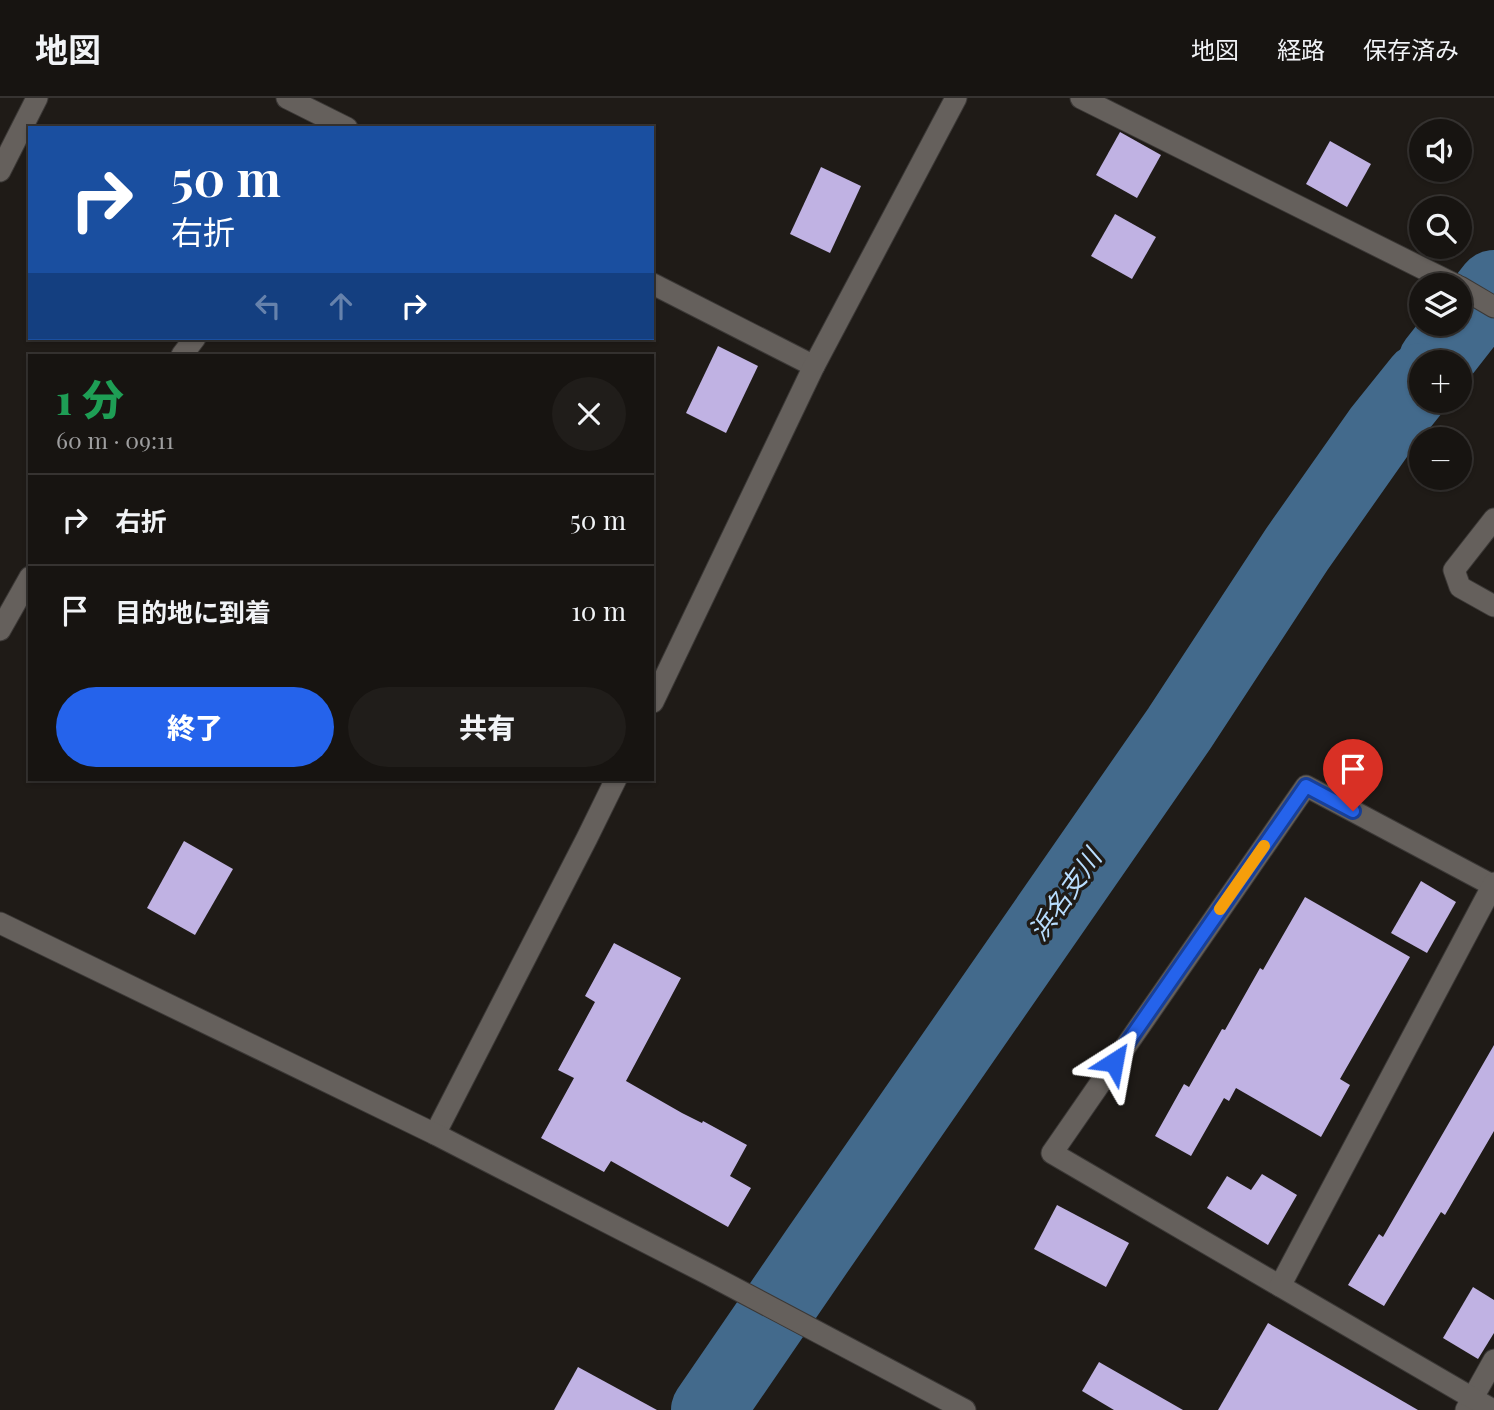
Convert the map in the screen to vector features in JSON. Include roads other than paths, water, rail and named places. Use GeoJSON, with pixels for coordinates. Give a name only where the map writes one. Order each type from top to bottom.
{"type":"FeatureCollection","features":[{"type":"Feature","properties":{"kind":"street"},"geometry":{"type":"LineString","coordinates":[[0,171],[37,98]]}},
{"type":"Feature","properties":{"kind":"street"},"geometry":{"type":"LineString","coordinates":[[287,98],[344,126]]}},
{"type":"Feature","properties":{"kind":"street"},"geometry":{"type":"LineString","coordinates":[[654,700],[814,366],[956,98]]}},
{"type":"Feature","properties":{"kind":"street"},"geometry":{"type":"LineString","coordinates":[[1081,98],[1435,273]]}},
{"type":"Feature","properties":{"kind":"street"},"geometry":{"type":"LineString","coordinates":[[654,285],[814,366]]}},
{"type":"Feature","properties":{"kind":"street"},"geometry":{"type":"LineString","coordinates":[[1472,294],[1494,307]]}},
{"type":"Feature","properties":{"kind":"street"},"geometry":{"type":"LineString","coordinates":[[183,354],[193,340]]}},
{"type":"Feature","properties":{"kind":"street"},"geometry":{"type":"LineString","coordinates":[[1494,519],[1454,570],[1460,587],[1494,606]]}},
{"type":"Feature","properties":{"kind":"street"},"geometry":{"type":"LineString","coordinates":[[0,630],[28,581]]}},
{"type":"Feature","properties":{"kind":"street"},"geometry":{"type":"LineString","coordinates":[[435,1134],[615,781]]}},
{"type":"Feature","properties":{"kind":"street"},"geometry":{"type":"LineString","coordinates":[[1280,1286],[1493,884],[1306,786],[1052,1153],[1280,1286],[1469,1404],[1493,1410]]}},
{"type":"Feature","properties":{"kind":"street"},"geometry":{"type":"LineString","coordinates":[[0,923],[435,1134],[965,1410]]}},
{"type":"Feature","properties":{"kind":"street"},"geometry":{"type":"LineString","coordinates":[[1469,1404],[1494,1360]]}},
{"type":"Feature","properties":{"kind":"waterway","name":"浜名支川"},"geometry":{"type":"LineString","coordinates":[[1444,350],[1494,287]]}},
{"type":"Feature","properties":{"kind":"waterway","name":"浜名支川"},"geometry":{"type":"LineString","coordinates":[[708,1410],[1179,729],[1297,549],[1380,431],[1409,395]]}}]}
